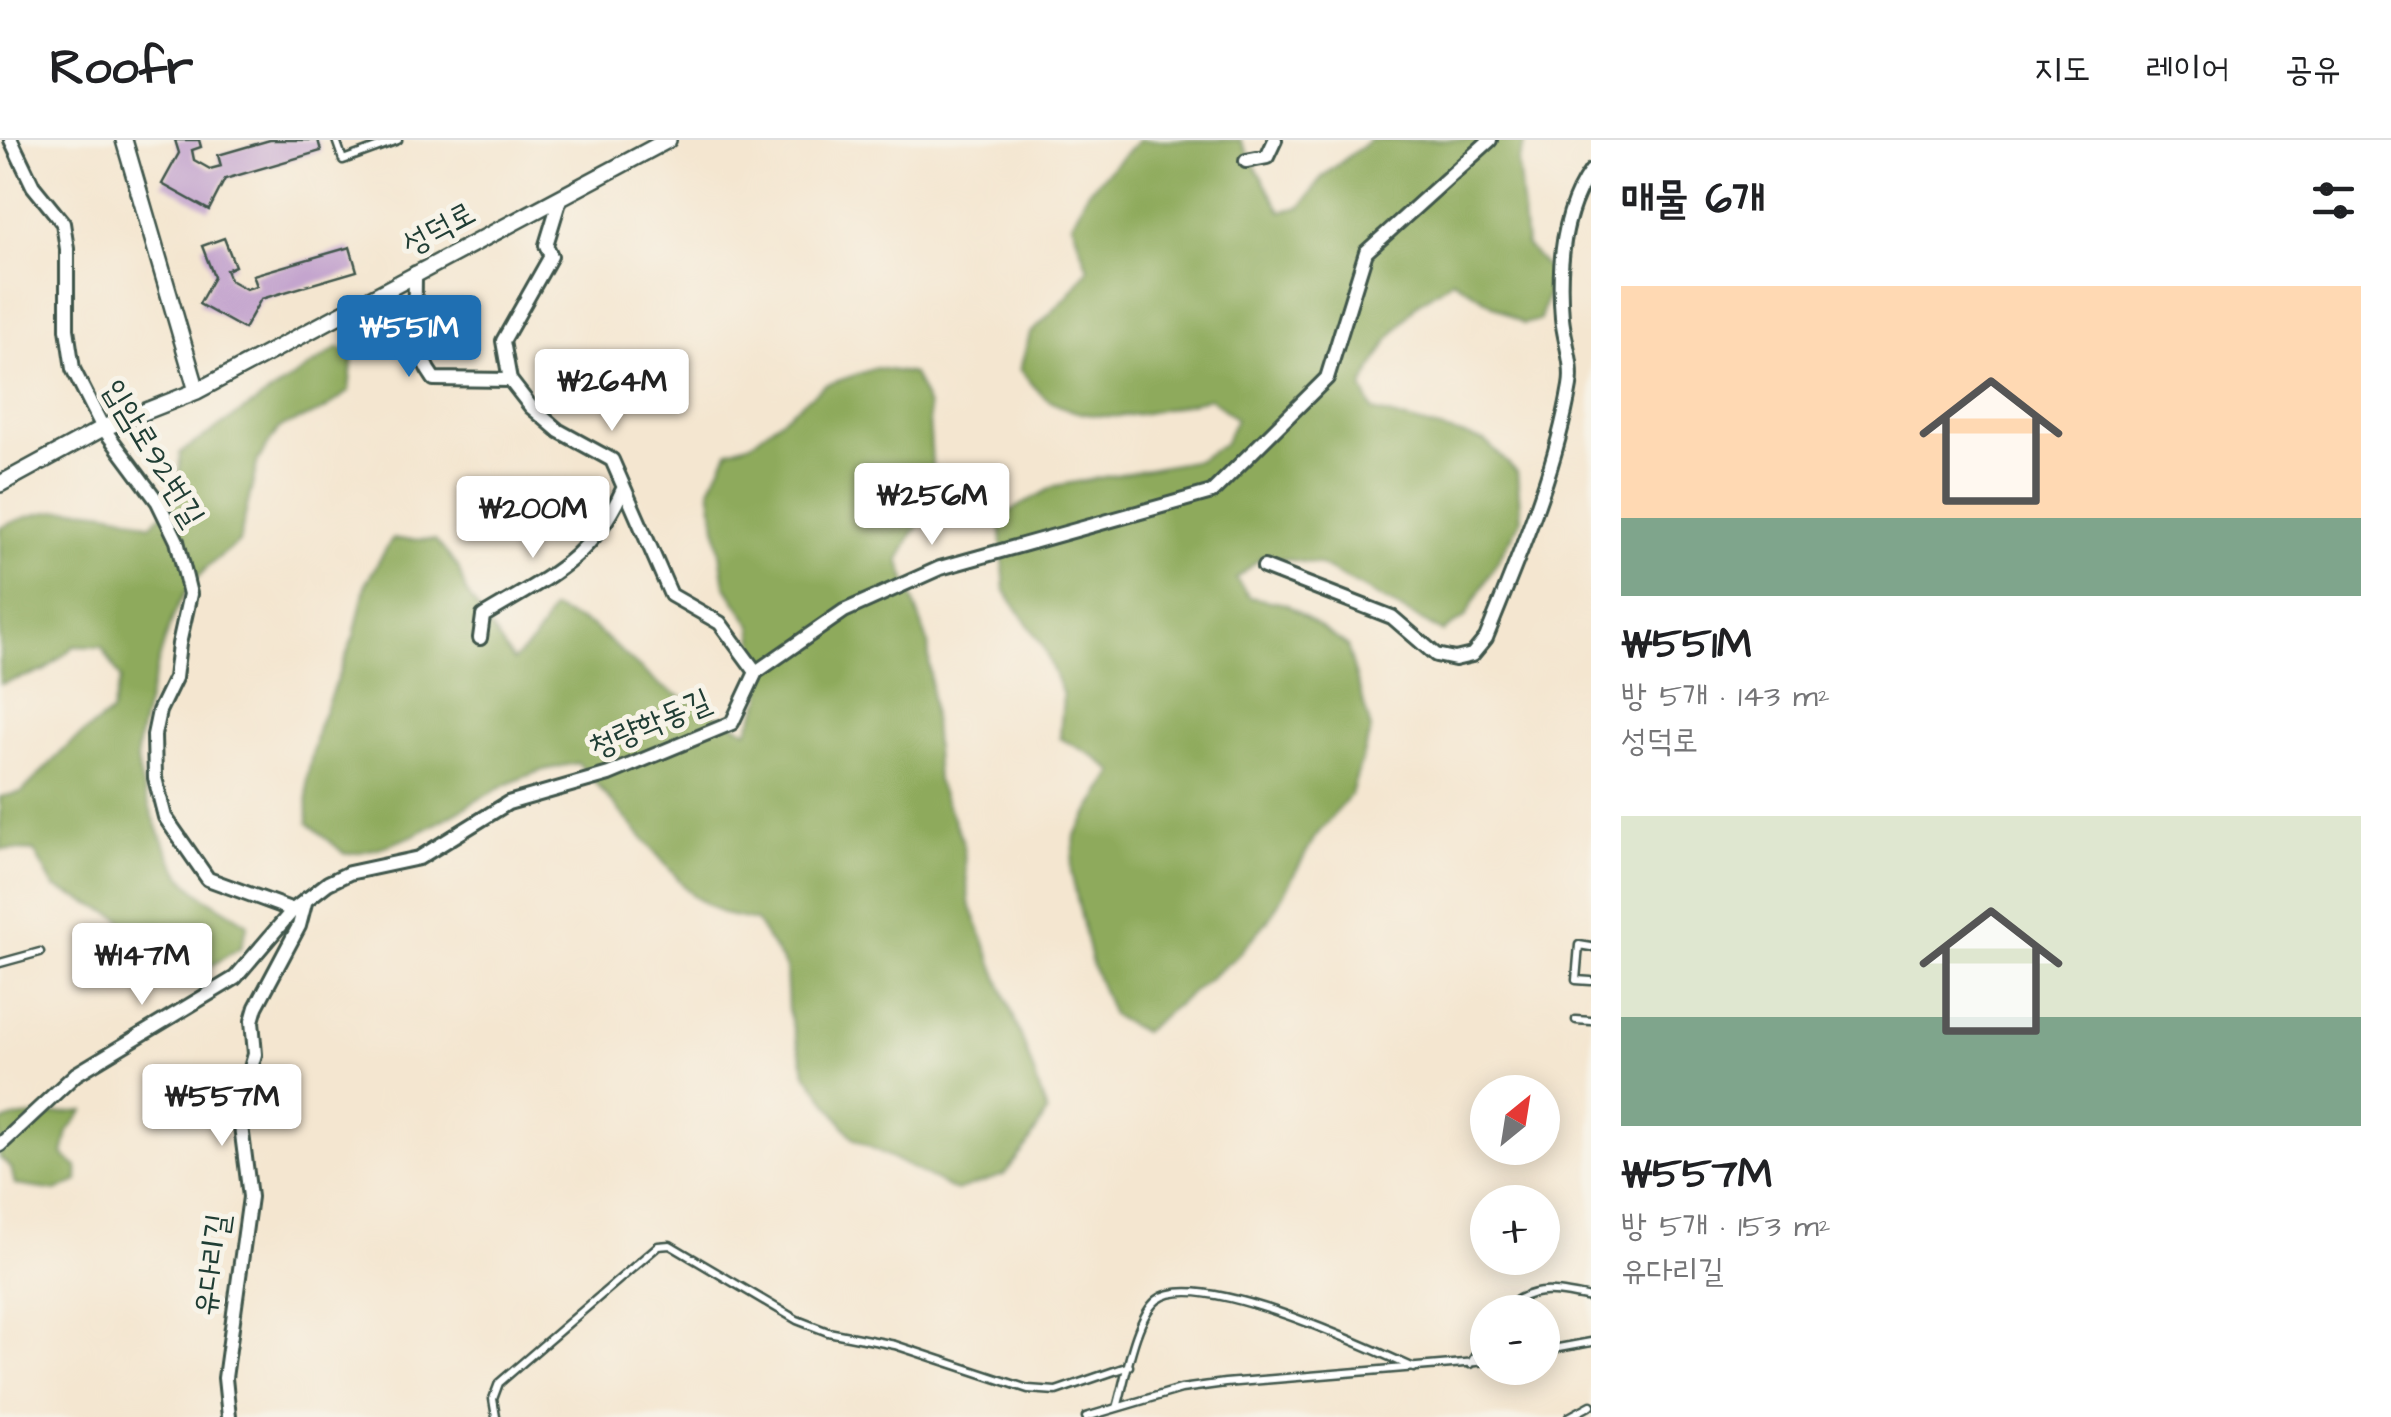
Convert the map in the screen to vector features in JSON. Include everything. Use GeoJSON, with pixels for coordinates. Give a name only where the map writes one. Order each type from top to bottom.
{"type":"FeatureCollection","features":[{"type":"Feature","properties":{"kind":"street","name":"입암로92번길"},"geometry":{"type":"LineString","coordinates":[[11,140],[33,186],[64,224],[66,329],[73,369],[103,428],[158,502],[177,542],[190,594],[175,678],[159,711],[154,735],[156,778],[165,817],[208,879],[293,910]]}},
{"type":"Feature","properties":{"kind":"street"},"geometry":{"type":"LineString","coordinates":[[124,140],[197,391]]}},
{"type":"Feature","properties":{"kind":"street"},"geometry":{"type":"LineString","coordinates":[[1246,161],[1267,157],[1273,151],[1274,140]]}},
{"type":"Feature","properties":{"kind":"street"},"geometry":{"type":"LineString","coordinates":[[560,199],[546,246],[551,256],[502,341],[510,380],[559,431],[612,460],[671,595],[720,623],[756,672],[844,612],[940,568],[1212,492],[1327,378],[1366,252],[1490,140]]}},
{"type":"Feature","properties":{"kind":"street","name":"성덕로"},"geometry":{"type":"LineString","coordinates":[[0,484],[103,428],[197,391],[560,199],[659,142]]}},
{"type":"Feature","properties":{"kind":"street"},"geometry":{"type":"LineString","coordinates":[[1264,567],[1392,616],[1436,655],[1455,659],[1472,655],[1486,638],[1543,496],[1565,413],[1571,378],[1562,316],[1564,235],[1591,171]]}},
{"type":"Feature","properties":{"kind":"street"},"geometry":{"type":"LineString","coordinates":[[415,273],[415,332],[434,380],[510,380]]}},
{"type":"Feature","properties":{"kind":"street"},"geometry":{"type":"LineString","coordinates":[[480,638],[484,616],[565,568],[583,552],[609,520],[623,489]]}},
{"type":"Feature","properties":{"kind":"street","name":"청량학동길"},"geometry":{"type":"LineString","coordinates":[[0,1145],[76,1074],[235,978],[307,897],[350,873],[419,858],[508,803],[609,774],[732,723],[756,672]]}},
{"type":"Feature","properties":{"kind":"street","name":"유다리길"},"geometry":{"type":"LineString","coordinates":[[230,1417],[225,1378],[250,1197],[238,1110],[255,1054],[252,1021],[256,1007],[299,926],[307,897]]}},
{"type":"Feature","properties":{"kind":"lane"},"geometry":{"type":"LineString","coordinates":[[336,140],[343,160],[398,140]]}},
{"type":"Feature","properties":{"kind":"lane"},"geometry":{"type":"LineString","coordinates":[[1591,946],[1579,946],[1576,980],[1591,981]]}},
{"type":"Feature","properties":{"kind":"lane"},"geometry":{"type":"LineString","coordinates":[[0,963],[40,952]]}},
{"type":"Feature","properties":{"kind":"lane"},"geometry":{"type":"LineString","coordinates":[[1576,1020],[1591,1021]]}},
{"type":"Feature","properties":{"kind":"lane"},"geometry":{"type":"LineString","coordinates":[[496,1417],[493,1400],[499,1383],[658,1246],[670,1245],[812,1326],[895,1345],[1028,1390],[1056,1390],[1130,1366]]}},
{"type":"Feature","properties":{"kind":"lane"},"geometry":{"type":"LineString","coordinates":[[1117,1408],[1144,1316],[1158,1299],[1180,1289],[1210,1292],[1322,1327],[1415,1368]]}},
{"type":"Feature","properties":{"kind":"lane"},"geometry":{"type":"LineString","coordinates":[[1527,1295],[1544,1290],[1591,1298]]}},
{"type":"Feature","properties":{"kind":"lane"},"geometry":{"type":"LineString","coordinates":[[1560,1348],[1591,1342]]}},
{"type":"Feature","properties":{"kind":"lane"},"geometry":{"type":"LineString","coordinates":[[1086,1417],[1181,1389],[1470,1365]]}},
{"type":"Feature","properties":{"kind":"lane"},"geometry":{"type":"LineString","coordinates":[[1569,1417],[1591,1405]]}},
{"type":"Feature","properties":{"kind":"green space"},"geometry":{"type":"Polygon","coordinates":[[[1139,140],[1240,140],[1281,211],[1301,207],[1323,176],[1370,140],[1526,140],[1518,162],[1526,245],[1553,275],[1540,320],[1523,324],[1453,280],[1417,304],[1389,339],[1362,387],[1373,411],[1485,441],[1517,472],[1521,520],[1465,617],[1443,632],[1318,564],[1263,556],[1236,579],[1249,597],[1286,604],[1347,646],[1371,729],[1351,794],[1315,837],[1270,918],[1236,957],[1143,1032],[1112,1015],[1092,965],[1071,872],[1075,835],[1114,772],[1060,738],[1063,695],[1043,646],[1005,591],[1000,517],[1055,486],[1198,460],[1224,444],[1236,419],[1210,398],[1128,415],[1087,414],[1047,399],[1020,369],[1030,334],[1068,296],[1088,269],[1072,223],[1088,191],[1139,140]]]}},
{"type":"Feature","properties":{"kind":"green space"},"geometry":{"type":"Polygon","coordinates":[[[338,348],[353,354],[349,391],[324,410],[279,428],[258,460],[239,542],[206,569],[185,593],[154,679],[137,758],[155,821],[185,880],[248,924],[241,947],[200,973],[163,966],[119,917],[54,887],[34,851],[0,849],[0,797],[22,792],[71,743],[111,713],[121,679],[102,647],[74,646],[44,671],[0,684],[0,528],[36,514],[74,510],[113,513],[150,525],[179,498],[180,453],[338,348]]]}},
{"type":"Feature","properties":{"kind":"green space"},"geometry":{"type":"Polygon","coordinates":[[[876,368],[913,374],[928,406],[935,506],[912,534],[899,560],[928,642],[937,781],[963,842],[969,902],[1047,1112],[1004,1175],[956,1191],[853,1138],[806,1073],[788,1010],[786,968],[756,921],[724,914],[693,896],[578,763],[508,784],[419,832],[372,850],[345,854],[308,823],[307,778],[318,727],[354,636],[366,583],[392,539],[435,540],[458,567],[466,592],[513,661],[533,642],[552,609],[592,626],[659,685],[747,731],[762,697],[752,626],[725,585],[710,488],[729,450],[751,443],[825,385],[876,368]]]}},
{"type":"Feature","properties":{"kind":"green space"},"geometry":{"type":"Polygon","coordinates":[[[84,1111],[68,1131],[63,1155],[77,1167],[78,1181],[56,1191],[15,1185],[11,1168],[0,1158],[0,1123],[13,1118],[84,1111]]]}},
{"type":"Feature","properties":{"kind":"building"},"geometry":{"type":"Polygon","coordinates":[[[175,140],[199,140],[201,147],[192,150],[194,160],[210,169],[221,166],[218,155],[270,140],[318,140],[321,151],[225,179],[209,210],[162,184],[179,153],[175,140]]]}},
{"type":"Feature","properties":{"kind":"building"},"geometry":{"type":"Polygon","coordinates":[[[224,238],[235,266],[226,270],[230,280],[246,289],[257,286],[253,275],[350,247],[357,271],[261,299],[244,329],[199,304],[214,277],[202,246],[224,238]]]}}]}
